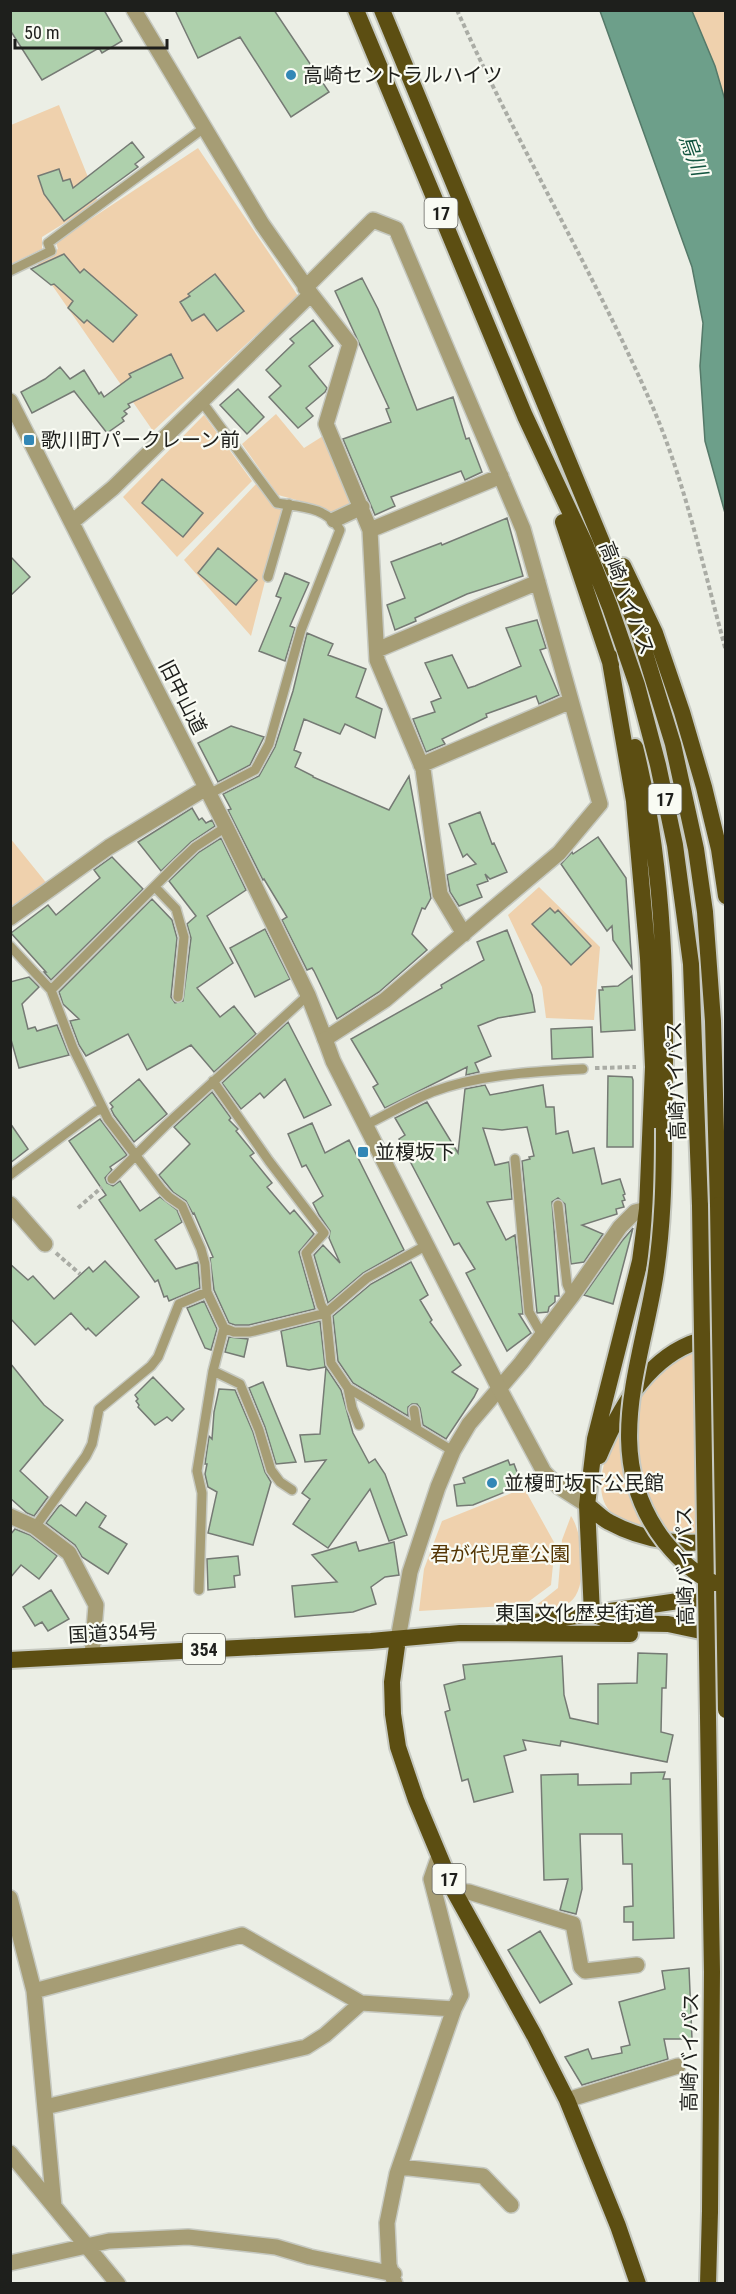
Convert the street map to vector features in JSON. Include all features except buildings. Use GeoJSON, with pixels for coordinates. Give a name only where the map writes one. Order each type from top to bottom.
{"type":"FeatureCollection","features":[{"type":"Feature","properties":{"kind":"highway","name":"高崎バイパス"},"geometry":{"type":"LineString","coordinates":[[356,10],[525,416],[585,544],[610,607],[637,685],[658,765],[675,844],[692,964],[700,1206],[712,1972],[708,2283]]}},
{"type":"Feature","properties":{"kind":"highway","name":"高崎バイパス"},"geometry":{"type":"LineString","coordinates":[[382,10],[637,627],[673,744],[696,849],[705,912],[713,1021],[726,1710]]}},
{"type":"Feature","properties":{"kind":"highway"},"geometry":{"type":"LineString","coordinates":[[549,413],[656,633],[704,787],[726,896]]}},
{"type":"Feature","properties":{"kind":"highway"},"geometry":{"type":"LineString","coordinates":[[525,416],[609,656],[647,796],[658,885],[664,958],[664,1195],[655,1280],[630,1400],[628,1422],[630,1459],[639,1494],[658,1533],[685,1563],[708,1580],[726,1588]]}},
{"type":"Feature","properties":{"kind":"highway"},"geometry":{"type":"LineString","coordinates":[[609,656],[634,801],[648,958],[653,1067],[647,1209],[640,1262],[603,1403],[590,1476],[587,1505],[592,1614],[616,1623],[668,1624],[720,1634]]}},
{"type":"Feature","properties":{"kind":"highway"},"geometry":{"type":"LineString","coordinates":[[590,1476],[616,1418],[649,1372],[665,1358],[690,1344],[716,1337],[726,1341]]}},
{"type":"Feature","properties":{"kind":"highway"},"geometry":{"type":"LineString","coordinates":[[587,1505],[607,1521],[648,1536],[696,1544],[726,1538]]}},
{"type":"Feature","properties":{"kind":"highway","name":"東国文化歴史街道"},"geometry":{"type":"LineString","coordinates":[[398,1639],[460,1633],[726,1594]]}},
{"type":"Feature","properties":{"kind":"highway"},"geometry":{"type":"LineString","coordinates":[[688,1599],[726,1618]]}},
{"type":"Feature","properties":{"kind":"highway","name":"東国文化歴史街道"},"geometry":{"type":"LineString","coordinates":[[460,1633],[720,1634]]}},
{"type":"Feature","properties":{"kind":"highway","name":"国道354号"},"geometry":{"type":"LineString","coordinates":[[10,1660],[398,1639]]}},
{"type":"Feature","properties":{"kind":"highway","name":"17"},"geometry":{"type":"LineString","coordinates":[[398,1639],[392,1682],[398,1747],[416,1800],[454,1891],[534,2035],[567,2100],[618,2226],[638,2283]]}},
{"type":"Feature","properties":{"kind":"street"},"geometry":{"type":"LineString","coordinates":[[134,10],[262,224],[308,291],[350,344],[326,424],[370,530],[377,660],[421,765],[440,894],[464,934]]}},
{"type":"Feature","properties":{"kind":"street"},"geometry":{"type":"LineString","coordinates":[[72,522],[112,488],[202,402],[373,220],[396,229],[523,530],[600,804],[559,853],[385,1000],[325,1039]]}},
{"type":"Feature","properties":{"kind":"street","name":"旧中山道"},"geometry":{"type":"LineString","coordinates":[[10,401],[226,827],[308,995],[333,1060],[499,1388],[544,1472],[558,1486],[587,1505]]}},
{"type":"Feature","properties":{"kind":"street"},"geometry":{"type":"LineString","coordinates":[[370,530],[501,476]]}},
{"type":"Feature","properties":{"kind":"street"},"geometry":{"type":"LineString","coordinates":[[334,520],[362,507]]}},
{"type":"Feature","properties":{"kind":"street"},"geometry":{"type":"LineString","coordinates":[[377,650],[538,582]]}},
{"type":"Feature","properties":{"kind":"street"},"geometry":{"type":"LineString","coordinates":[[421,765],[571,701]]}},
{"type":"Feature","properties":{"kind":"street"},"geometry":{"type":"LineString","coordinates":[[10,918],[118,841],[207,791]]}},
{"type":"Feature","properties":{"kind":"street"},"geometry":{"type":"LineString","coordinates":[[10,1204],[45,1244]]}},
{"type":"Feature","properties":{"kind":"street"},"geometry":{"type":"LineString","coordinates":[[398,1639],[413,1562],[438,1486],[453,1451],[469,1424],[543,1335],[620,1227],[636,1212],[647,1209]]}},
{"type":"Feature","properties":{"kind":"street"},"geometry":{"type":"LineString","coordinates":[[12,1521],[35,1527],[69,1552],[90,1588],[97,1611],[92,1655]]}},
{"type":"Feature","properties":{"kind":"street"},"geometry":{"type":"LineString","coordinates":[[395,2279],[389,2265],[387,2223],[400,2167],[454,2009],[461,1995],[431,1879],[439,1856]]}},
{"type":"Feature","properties":{"kind":"street"},"geometry":{"type":"LineString","coordinates":[[454,1891],[469,1892],[573,1924],[581,1967],[585,1971],[637,1965]]}},
{"type":"Feature","properties":{"kind":"street"},"geometry":{"type":"LineString","coordinates":[[10,1898],[34,1991],[54,2206]]}},
{"type":"Feature","properties":{"kind":"street"},"geometry":{"type":"LineString","coordinates":[[34,1991],[242,1935],[361,2003],[454,2009]]}},
{"type":"Feature","properties":{"kind":"street"},"geometry":{"type":"LineString","coordinates":[[45,2107],[306,2047],[325,2035],[361,2003]]}},
{"type":"Feature","properties":{"kind":"street"},"geometry":{"type":"LineString","coordinates":[[567,2100],[678,2066]]}},
{"type":"Feature","properties":{"kind":"street"},"geometry":{"type":"LineString","coordinates":[[10,2153],[118,2283]]}},
{"type":"Feature","properties":{"kind":"street"},"geometry":{"type":"LineString","coordinates":[[400,2167],[483,2176],[511,2205]]}},
{"type":"Feature","properties":{"kind":"street"},"geometry":{"type":"LineString","coordinates":[[10,2263],[109,2241],[188,2237],[276,2247],[395,2279]]}},
{"type":"Feature","properties":{"kind":"lane"},"geometry":{"type":"LineString","coordinates":[[10,271],[51,251],[48,243],[204,128]]}},
{"type":"Feature","properties":{"kind":"lane"},"geometry":{"type":"LineString","coordinates":[[202,402],[277,503],[312,508],[334,520],[340,530],[301,630],[269,744],[255,770],[207,791]]}},
{"type":"Feature","properties":{"kind":"lane"},"geometry":{"type":"LineString","coordinates":[[268,578],[289,504]]}},
{"type":"Feature","properties":{"kind":"lane"},"geometry":{"type":"LineString","coordinates":[[51,990],[195,848],[226,827]]}},
{"type":"Feature","properties":{"kind":"lane"},"geometry":{"type":"LineString","coordinates":[[155,886],[176,909],[184,937],[178,997]]}},
{"type":"Feature","properties":{"kind":"lane"},"geometry":{"type":"LineString","coordinates":[[10,946],[51,990],[73,1048],[103,1109],[135,1156],[169,1197],[182,1206],[201,1249],[205,1264],[207,1293],[224,1328],[213,1371],[197,1471],[202,1493],[199,1590]]}},
{"type":"Feature","properties":{"kind":"lane"},"geometry":{"type":"LineString","coordinates":[[112,1179],[213,1081],[308,995]]}},
{"type":"Feature","properties":{"kind":"lane"},"geometry":{"type":"LineString","coordinates":[[366,1125],[446,1088],[496,1076],[583,1069]]}},
{"type":"Feature","properties":{"kind":"lane"},"geometry":{"type":"LineString","coordinates":[[213,1081],[324,1233],[306,1253],[321,1305],[326,1313],[331,1363],[348,1388],[352,1408],[359,1425]]}},
{"type":"Feature","properties":{"kind":"lane"},"geometry":{"type":"LineString","coordinates":[[10,1175],[96,1111],[103,1109]]}},
{"type":"Feature","properties":{"kind":"lane"},"geometry":{"type":"LineString","coordinates":[[515,1159],[529,1312],[543,1335]]}},
{"type":"Feature","properties":{"kind":"lane"},"geometry":{"type":"LineString","coordinates":[[558,1205],[567,1284],[572,1296]]}},
{"type":"Feature","properties":{"kind":"lane"},"geometry":{"type":"LineString","coordinates":[[224,1328],[234,1332],[250,1332],[326,1313],[367,1278],[427,1245]]}},
{"type":"Feature","properties":{"kind":"lane"},"geometry":{"type":"LineString","coordinates":[[35,1527],[86,1456],[92,1444],[99,1409],[151,1366],[158,1357],[179,1304],[207,1293]]}},
{"type":"Feature","properties":{"kind":"lane"},"geometry":{"type":"LineString","coordinates":[[213,1371],[240,1384],[259,1430],[271,1470],[280,1482],[292,1490]]}},
{"type":"Feature","properties":{"kind":"lane"},"geometry":{"type":"LineString","coordinates":[[348,1388],[453,1451]]}},
{"type":"Feature","properties":{"kind":"lane"},"geometry":{"type":"LineString","coordinates":[[414,1410],[417,1429]]}},
{"type":"Feature","properties":{"kind":"path"},"geometry":{"type":"LineString","coordinates":[[457,10],[478,58],[579,252],[647,394],[682,485],[726,651]]}},
{"type":"Feature","properties":{"kind":"path"},"geometry":{"type":"LineString","coordinates":[[583,1069],[640,1067]]}},
{"type":"Feature","properties":{"kind":"path"},"geometry":{"type":"LineString","coordinates":[[78,1208],[112,1179]]}},
{"type":"Feature","properties":{"kind":"path"},"geometry":{"type":"LineString","coordinates":[[45,1244],[80,1274]]}},
{"type":"Feature","properties":{"kind":"green space"},"geometry":{"type":"Polygon","coordinates":[[[692,11],[725,11],[725,100],[715,66],[692,11]]]}},
{"type":"Feature","properties":{"kind":"green space"},"geometry":{"type":"Polygon","coordinates":[[[59,105],[98,202],[42,237],[42,249],[11,264],[11,125],[59,105]]]}},
{"type":"Feature","properties":{"kind":"green space"},"geometry":{"type":"Polygon","coordinates":[[[198,148],[298,296],[153,431],[36,262],[58,249],[56,242],[198,148]]]}},
{"type":"Feature","properties":{"kind":"green space"},"geometry":{"type":"Polygon","coordinates":[[[276,414],[304,448],[323,436],[356,505],[332,515],[319,506],[278,495],[242,444],[276,414]]]}},
{"type":"Feature","properties":{"kind":"green space"},"geometry":{"type":"Polygon","coordinates":[[[204,415],[252,481],[177,557],[123,497],[204,415]]]}},
{"type":"Feature","properties":{"kind":"green space"},"geometry":{"type":"Polygon","coordinates":[[[256,484],[283,511],[251,636],[184,560],[256,484]]]}},
{"type":"Feature","properties":{"kind":"green space"},"geometry":{"type":"Polygon","coordinates":[[[10,838],[48,885],[10,913],[10,838]]]}},
{"type":"Feature","properties":{"kind":"green space"},"geometry":{"type":"Polygon","coordinates":[[[539,887],[600,947],[594,1020],[546,1018],[542,987],[508,915],[539,887]]]}},
{"type":"Feature","properties":{"kind":"green space"},"geometry":{"type":"Polygon","coordinates":[[[711,1347],[720,1348],[722,1528],[697,1533],[680,1533],[636,1525],[618,1518],[609,1510],[602,1494],[602,1474],[618,1430],[631,1408],[660,1371],[681,1355],[711,1347]]]}},
{"type":"Feature","properties":{"kind":"green space","name":"君が代児童公園"},"geometry":{"type":"Polygon","coordinates":[[[524,1488],[555,1544],[551,1585],[524,1605],[419,1611],[424,1569],[442,1521],[524,1488]]]}},
{"type":"Feature","properties":{"kind":"green space"},"geometry":{"type":"Polygon","coordinates":[[[571,1516],[579,1535],[582,1560],[580,1585],[576,1595],[561,1607],[529,1611],[558,1588],[562,1540],[571,1516]]]}},
{"type":"Feature","properties":{"kind":"water","name":"烏川"},"geometry":{"type":"Polygon","coordinates":[[[600,11],[692,11],[715,66],[725,100],[725,513],[705,441],[700,366],[703,323],[692,267],[600,11]]]}},
{"type":"Feature","properties":{"kind":"place","name":"高崎セントラルハイツ"},"geometry":{"type":"Point","coordinates":[291,75]}},
{"type":"Feature","properties":{"kind":"place","name":"歌川町パークレーン前"},"geometry":{"type":"Point","coordinates":[29,440]}},
{"type":"Feature","properties":{"kind":"place","name":"並榎坂下"},"geometry":{"type":"Point","coordinates":[363,1152]}},
{"type":"Feature","properties":{"kind":"place","name":"並榎町坂下公民館"},"geometry":{"type":"Point","coordinates":[492,1483]}}]}
